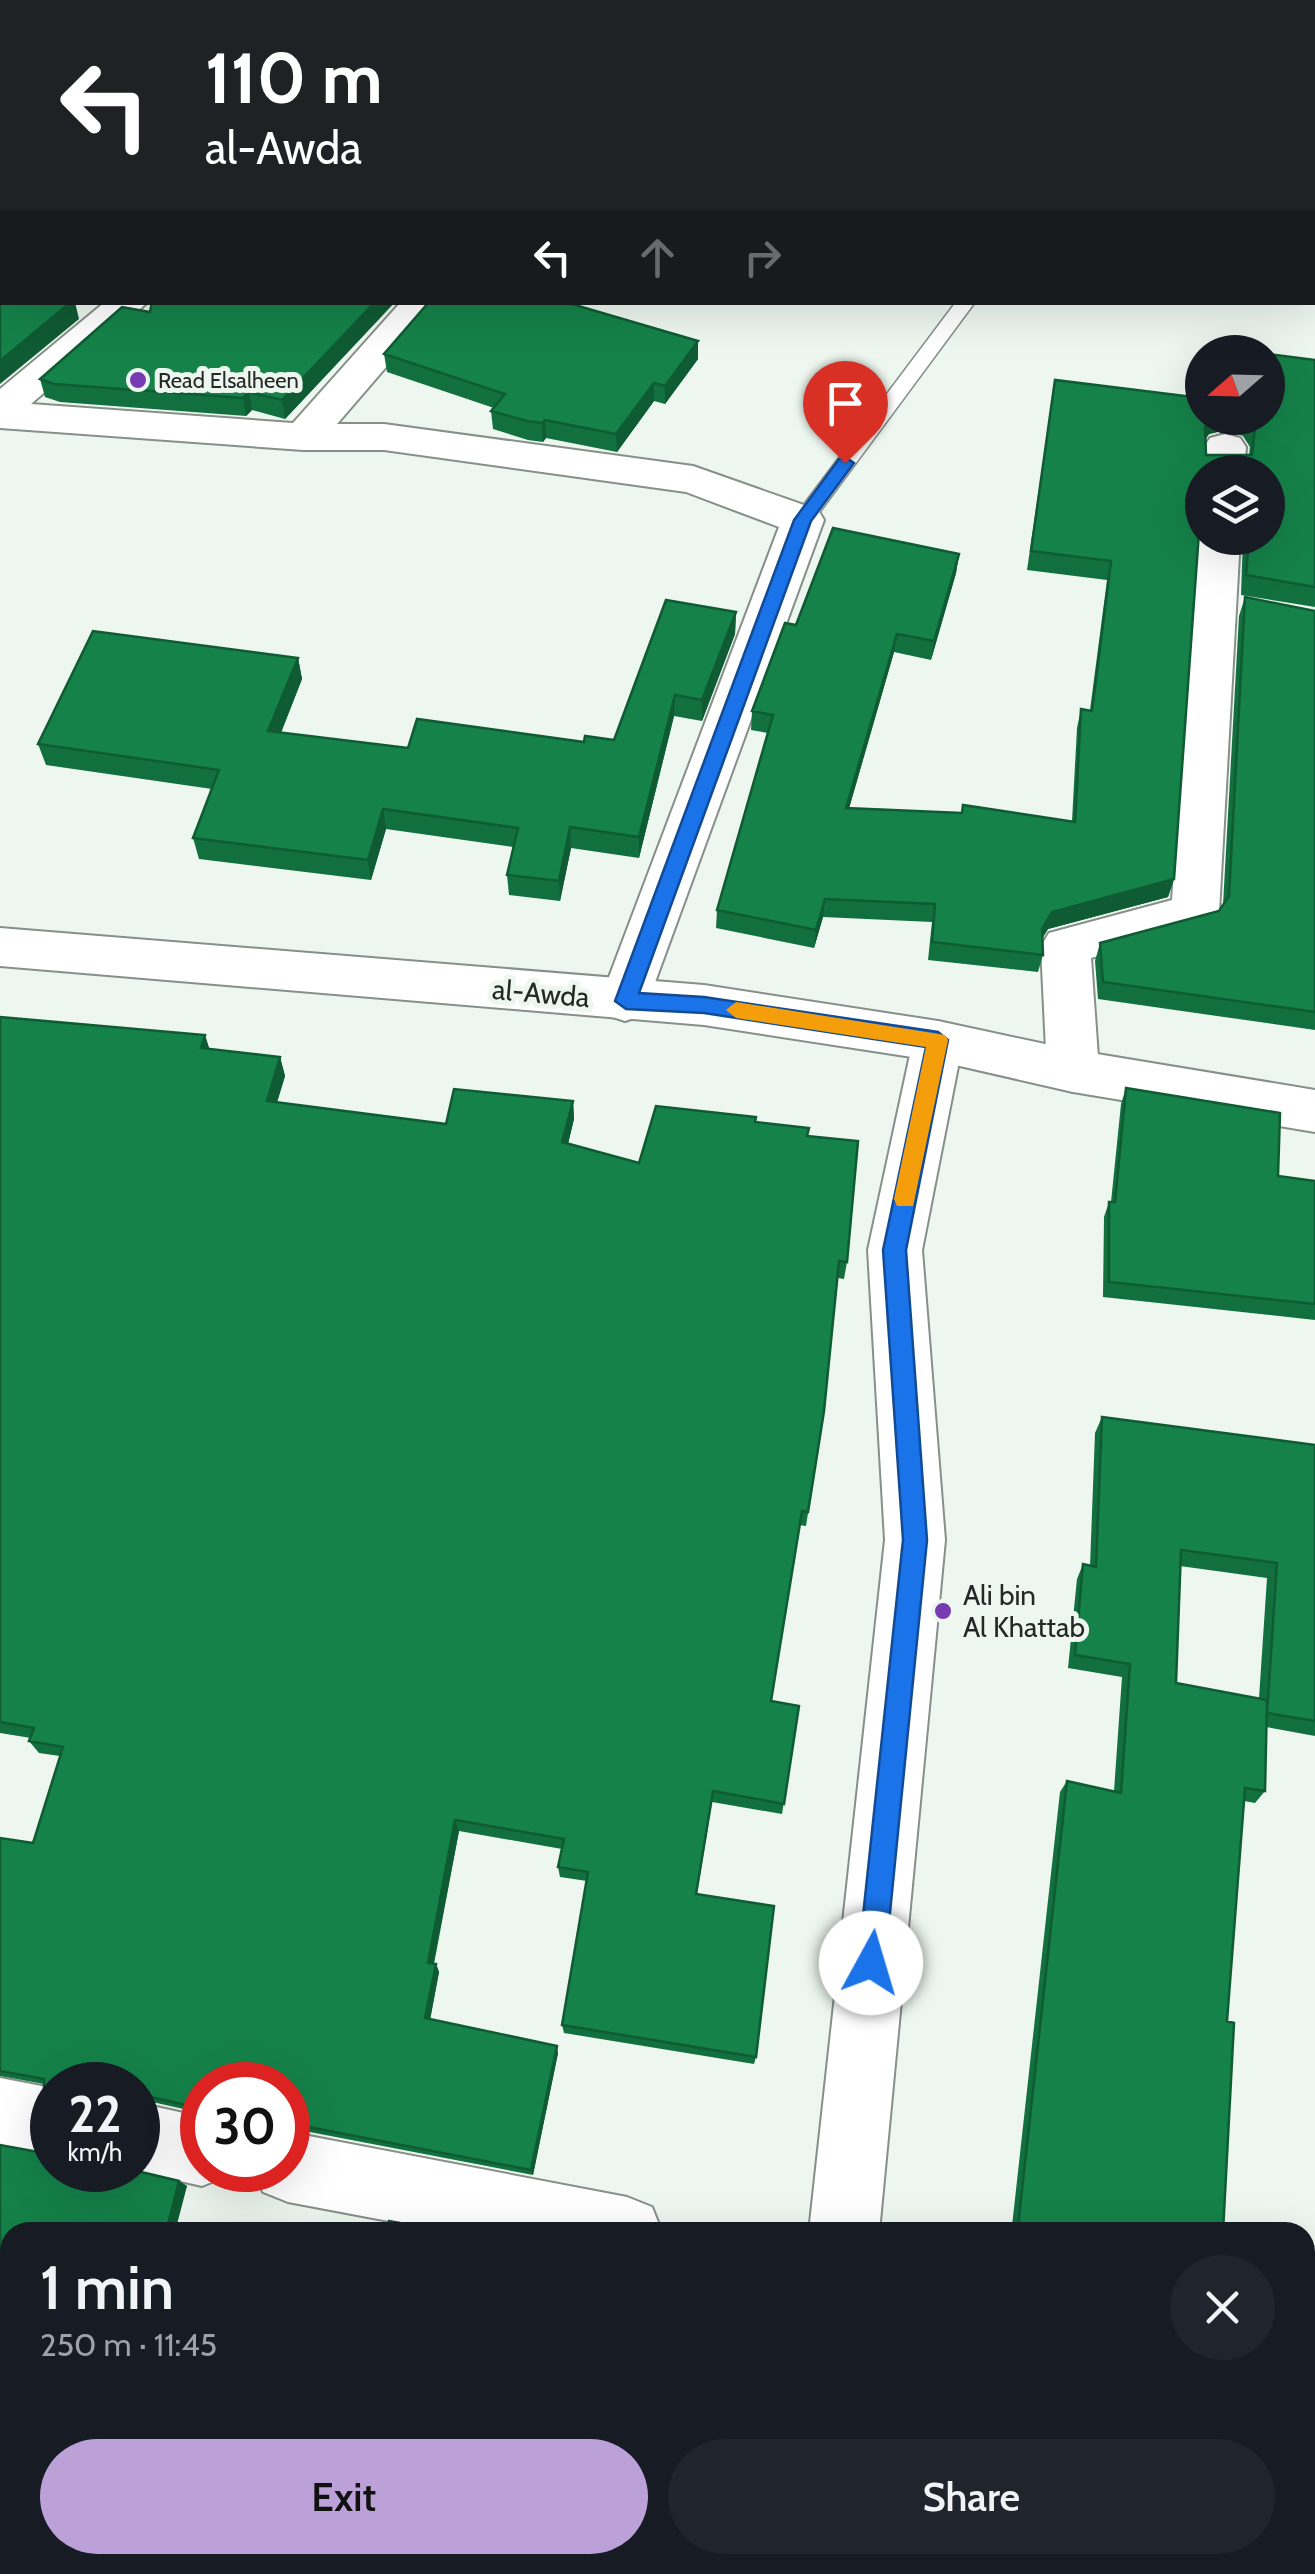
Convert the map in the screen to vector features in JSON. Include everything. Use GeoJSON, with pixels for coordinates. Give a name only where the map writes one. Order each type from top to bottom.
{"type":"FeatureCollection","features":[{"type":"Feature","properties":{"kind":"street"},"geometry":{"type":"LineString","coordinates":[[0,412],[126,305]]}},
{"type":"Feature","properties":{"kind":"street"},"geometry":{"type":"LineString","coordinates":[[303,437],[421,305]]}},
{"type":"Feature","properties":{"kind":"street"},"geometry":{"type":"LineString","coordinates":[[0,412],[303,437],[384,438],[693,479],[803,520],[626,1001]]}},
{"type":"Feature","properties":{"kind":"street"},"geometry":{"type":"LineString","coordinates":[[1073,1071],[1066,946],[1196,912],[1224,603],[1220,555]]}},
{"type":"Feature","properties":{"kind":"street","name":"al-Awda"},"geometry":{"type":"LineString","coordinates":[[0,946],[704,1005],[938,1040],[1073,1071],[1315,1111]]}},
{"type":"Feature","properties":{"kind":"street"},"geometry":{"type":"LineString","coordinates":[[845,2222],[915,1540],[894,1250],[938,1040]]}},
{"type":"Feature","properties":{"kind":"street"},"geometry":{"type":"LineString","coordinates":[[0,2112],[30,2118]]}},
{"type":"Feature","properties":{"kind":"street"},"geometry":{"type":"LineString","coordinates":[[310,2171],[575,2222]]}},
{"type":"Feature","properties":{"kind":"lane"},"geometry":{"type":"LineString","coordinates":[[803,520],[964,305]]}},
{"type":"Feature","properties":{"kind":"building"},"geometry":{"type":"Polygon","coordinates":[[[0,305],[67,305],[0,361],[0,305]]]}},
{"type":"Feature","properties":{"kind":"building"},"geometry":{"type":"Polygon","coordinates":[[[151,305],[372,305],[282,400],[249,392],[243,398],[54,384],[40,379],[122,307],[150,312],[151,305]]]}},
{"type":"Feature","properties":{"kind":"building"},"geometry":{"type":"Polygon","coordinates":[[[426,305],[575,305],[698,341],[665,386],[654,383],[616,434],[545,420],[527,421],[491,411],[505,394],[384,354],[426,305]]]}},
{"type":"Feature","properties":{"kind":"building"},"geometry":{"type":"Polygon","coordinates":[[[1285,356],[1315,360],[1315,587],[1246,575],[1248,555],[1285,555],[1285,455],[1252,455],[1254,435],[1285,435],[1285,356]]]}},
{"type":"Feature","properties":{"kind":"building"},"geometry":{"type":"Polygon","coordinates":[[[1055,380],[1185,396],[1185,435],[1205,435],[1206,455],[1185,455],[1185,555],[1197,555],[1174,879],[1052,912],[1042,929],[1043,955],[932,942],[935,904],[825,899],[816,930],[717,910],[773,715],[752,711],[785,623],[796,625],[833,528],[959,554],[934,641],[897,634],[846,808],[962,813],[963,805],[1075,822],[1081,709],[1092,711],[1111,561],[1031,551],[1055,380]]]}},
{"type":"Feature","properties":{"kind":"building"},"geometry":{"type":"Polygon","coordinates":[[[1245,597],[1315,611],[1315,1012],[1103,982],[1100,943],[1219,911],[1229,896],[1245,597]]]}},
{"type":"Feature","properties":{"kind":"building"},"geometry":{"type":"Polygon","coordinates":[[[666,600],[736,612],[702,700],[675,695],[639,837],[570,827],[559,881],[507,875],[518,828],[383,809],[368,860],[193,838],[219,770],[38,744],[93,631],[298,658],[268,731],[408,748],[417,719],[584,742],[585,736],[614,740],[666,600]]]}},
{"type":"Feature","properties":{"kind":"building"},"geometry":{"type":"Polygon","coordinates":[[[0,1017],[205,1035],[201,1048],[280,1057],[267,1101],[446,1124],[454,1089],[573,1101],[562,1142],[639,1163],[656,1106],[756,1117],[755,1122],[809,1128],[807,1136],[858,1141],[847,1262],[839,1261],[824,1411],[808,1512],[802,1511],[771,1701],[799,1706],[784,1804],[713,1791],[696,1894],[774,1906],[756,2057],[562,2025],[588,1872],[558,1867],[564,1839],[455,1820],[428,1963],[436,1964],[425,2018],[557,2046],[531,2170],[310,2127],[310,2062],[180,2062],[180,2104],[160,2099],[160,2062],[30,2062],[30,2076],[0,2071],[0,1838],[33,1843],[63,1747],[29,1741],[34,1728],[0,1722],[0,1017]]]}},
{"type":"Feature","properties":{"kind":"building"},"geometry":{"type":"Polygon","coordinates":[[[1126,1088],[1280,1113],[1278,1176],[1315,1181],[1315,1304],[1109,1282],[1109,1202],[1115,1202],[1126,1088]]]}},
{"type":"Feature","properties":{"kind":"building"},"geometry":{"type":"Polygon","coordinates":[[[1102,1417],[1315,1445],[1315,1721],[1267,1713],[1277,1563],[1181,1550],[1176,1683],[1267,1700],[1265,1791],[1245,1788],[1227,2021],[1234,2023],[1224,2222],[1019,2222],[1067,1781],[1121,1793],[1130,1664],[1075,1655],[1083,1564],[1096,1567],[1102,1417]]]}},
{"type":"Feature","properties":{"kind":"building"},"geometry":{"type":"Polygon","coordinates":[[[0,2145],[30,2150],[30,2192],[160,2192],[160,2176],[179,2181],[169,2222],[0,2222],[0,2145]]]}},
{"type":"Feature","properties":{"kind":"slow traffic"},"geometry":{"type":"LineString","coordinates":[[736,1010],[938,1040],[905,1199]]}},
{"type":"Feature","properties":{"kind":"place","name":"Read Elsalheen"},"geometry":{"type":"Point","coordinates":[138,380]}},
{"type":"Feature","properties":{"kind":"place","name":"Ali bin Al Khattab"},"geometry":{"type":"Point","coordinates":[943,1611]}},
{"type":"Feature","properties":{"kind":"route"},"geometry":{"type":"LineString","coordinates":[[845,463],[803,520],[626,1001],[704,1005],[938,1040],[894,1250],[915,1540],[871,1963]]}}]}
